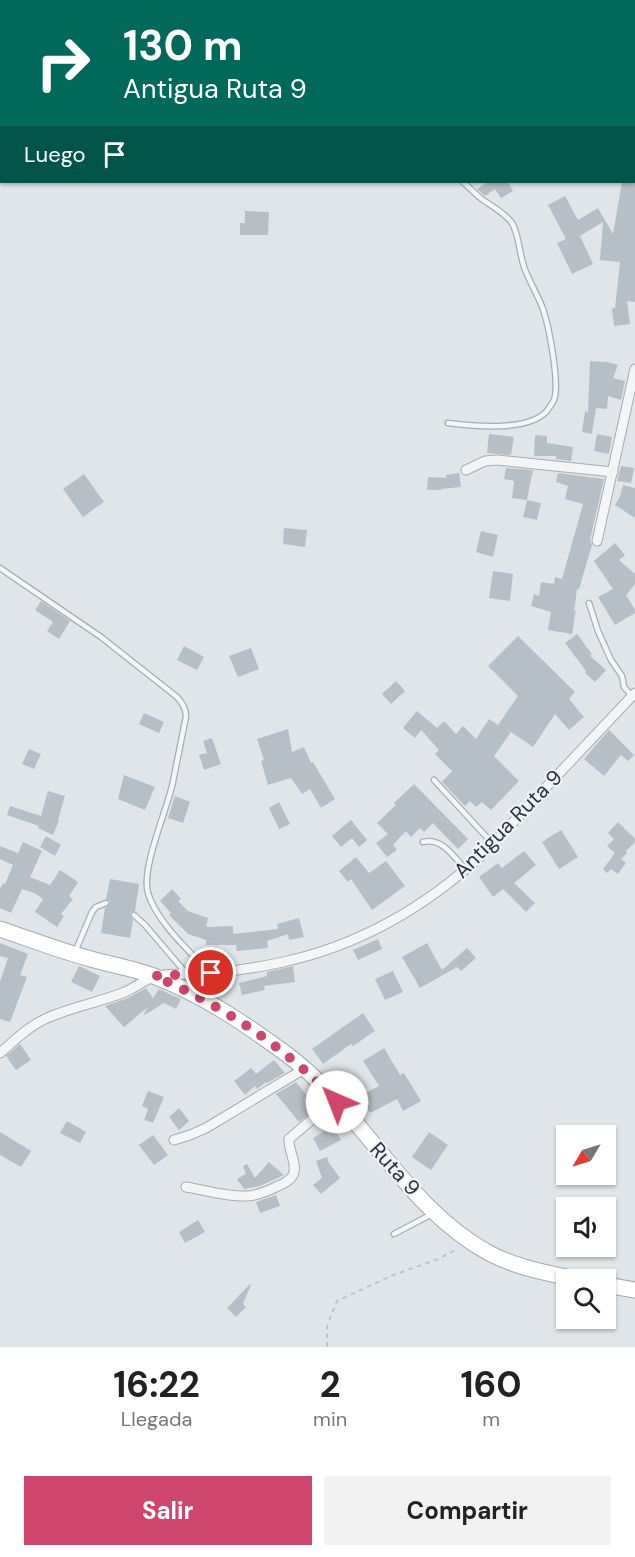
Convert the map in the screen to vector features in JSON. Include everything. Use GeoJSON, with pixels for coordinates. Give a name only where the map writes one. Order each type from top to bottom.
{"type":"FeatureCollection","features":[{"type":"Feature","properties":{"kind":"main road","name":"Ruta 9"},"geometry":{"type":"LineString","coordinates":[[0,930],[154,976],[195,995],[238,1021],[304,1069],[337,1102],[434,1212],[471,1242],[490,1254],[516,1265],[556,1275]]}},
{"type":"Feature","properties":{"kind":"main road"},"geometry":{"type":"LineString","coordinates":[[616,1287],[635,1290]]}},
{"type":"Feature","properties":{"kind":"street"},"geometry":{"type":"LineString","coordinates":[[597,540],[635,369]]}},
{"type":"Feature","properties":{"kind":"street"},"geometry":{"type":"LineString","coordinates":[[466,470],[485,461],[497,460],[613,472]]}},
{"type":"Feature","properties":{"kind":"street","name":"Antigua Ruta 9"},"geometry":{"type":"LineString","coordinates":[[154,976],[211,973],[283,962],[331,949],[384,926],[411,911],[466,870],[493,844],[633,694]]}},
{"type":"Feature","properties":{"kind":"street"},"geometry":{"type":"LineString","coordinates":[[0,1053],[26,1031],[46,1019],[125,992],[154,976]]}},
{"type":"Feature","properties":{"kind":"street"},"geometry":{"type":"LineString","coordinates":[[174,1140],[206,1128],[304,1069]]}},
{"type":"Feature","properties":{"kind":"street"},"geometry":{"type":"LineString","coordinates":[[186,1187],[244,1196],[261,1193],[283,1184],[294,1174],[289,1139],[337,1102]]}},
{"type":"Feature","properties":{"kind":"lane"},"geometry":{"type":"LineString","coordinates":[[448,423],[473,426],[528,421],[544,414],[555,392],[549,331],[543,309],[525,270],[515,228],[506,217],[464,183]]}},
{"type":"Feature","properties":{"kind":"lane"},"geometry":{"type":"LineString","coordinates":[[0,568],[100,637],[177,697],[185,708],[186,717],[172,788],[148,866],[146,888],[155,909],[170,930],[211,973]]}},
{"type":"Feature","properties":{"kind":"lane"},"geometry":{"type":"LineString","coordinates":[[589,603],[598,631],[611,660],[622,676],[624,687],[633,694]]}},
{"type":"Feature","properties":{"kind":"lane"},"geometry":{"type":"LineString","coordinates":[[434,780],[493,844]]}},
{"type":"Feature","properties":{"kind":"lane"},"geometry":{"type":"LineString","coordinates":[[423,842],[429,840],[441,844],[466,870]]}},
{"type":"Feature","properties":{"kind":"lane"},"geometry":{"type":"LineString","coordinates":[[75,954],[92,912],[96,907],[106,903]]}},
{"type":"Feature","properties":{"kind":"lane"},"geometry":{"type":"LineString","coordinates":[[134,915],[187,974]]}},
{"type":"Feature","properties":{"kind":"lane"},"geometry":{"type":"LineString","coordinates":[[394,1234],[434,1212]]}},
{"type":"Feature","properties":{"kind":"path"},"geometry":{"type":"LineString","coordinates":[[327,1347],[327,1326],[337,1301],[391,1276],[438,1259],[471,1242]]}},
{"type":"Feature","properties":{"kind":"building"},"geometry":{"type":"Polygon","coordinates":[[[486,183],[509,183],[513,191],[501,198],[495,189],[485,196],[477,189],[486,183]]]}},
{"type":"Feature","properties":{"kind":"building"},"geometry":{"type":"Polygon","coordinates":[[[622,183],[635,183],[635,302],[627,301],[630,324],[614,326],[612,308],[615,308],[620,262],[600,260],[603,222],[580,236],[593,264],[572,274],[557,243],[566,239],[548,205],[565,196],[578,220],[598,208],[613,234],[622,183]]]}},
{"type":"Feature","properties":{"kind":"building"},"geometry":{"type":"Polygon","coordinates":[[[245,211],[269,212],[268,235],[240,235],[240,223],[245,223],[245,211]]]}},
{"type":"Feature","properties":{"kind":"building"},"geometry":{"type":"Polygon","coordinates":[[[590,361],[618,365],[613,378],[625,381],[621,400],[608,396],[607,409],[596,408],[592,434],[582,432],[585,411],[588,412],[590,361]]]}},
{"type":"Feature","properties":{"kind":"building"},"geometry":{"type":"Polygon","coordinates":[[[489,434],[514,437],[511,455],[487,453],[489,434]]]}},
{"type":"Feature","properties":{"kind":"building"},"geometry":{"type":"Polygon","coordinates":[[[597,434],[612,437],[609,454],[594,451],[597,434]]]}},
{"type":"Feature","properties":{"kind":"building"},"geometry":{"type":"Polygon","coordinates":[[[535,435],[547,436],[547,443],[573,447],[571,461],[556,459],[556,456],[534,456],[535,435]]]}},
{"type":"Feature","properties":{"kind":"building"},"geometry":{"type":"Polygon","coordinates":[[[621,466],[634,468],[631,483],[617,481],[621,466]]]}},
{"type":"Feature","properties":{"kind":"building"},"geometry":{"type":"Polygon","coordinates":[[[506,468],[533,470],[527,500],[512,498],[514,481],[504,479],[506,468]]]}},
{"type":"Feature","properties":{"kind":"building"},"geometry":{"type":"Polygon","coordinates":[[[459,473],[461,487],[427,490],[428,477],[446,478],[446,475],[459,473]]]}},
{"type":"Feature","properties":{"kind":"building"},"geometry":{"type":"Polygon","coordinates":[[[558,473],[604,479],[590,540],[592,545],[579,589],[577,589],[572,634],[548,630],[551,612],[531,606],[534,594],[539,596],[541,582],[554,584],[555,577],[562,579],[583,504],[565,499],[568,486],[556,482],[558,473]]]}},
{"type":"Feature","properties":{"kind":"building"},"geometry":{"type":"Polygon","coordinates":[[[84,474],[104,502],[83,517],[63,489],[84,474]]]}},
{"type":"Feature","properties":{"kind":"building"},"geometry":{"type":"Polygon","coordinates":[[[623,485],[635,488],[635,518],[615,505],[623,485]]]}},
{"type":"Feature","properties":{"kind":"building"},"geometry":{"type":"Polygon","coordinates":[[[527,500],[541,503],[537,520],[523,517],[527,500]]]}},
{"type":"Feature","properties":{"kind":"building"},"geometry":{"type":"Polygon","coordinates":[[[284,528],[307,530],[305,547],[283,544],[284,528]]]}},
{"type":"Feature","properties":{"kind":"building"},"geometry":{"type":"Polygon","coordinates":[[[481,531],[498,535],[493,557],[476,552],[481,531]]]}},
{"type":"Feature","properties":{"kind":"building"},"geometry":{"type":"Polygon","coordinates":[[[615,543],[625,555],[619,560],[635,574],[635,584],[626,595],[635,613],[615,625],[598,597],[613,589],[594,561],[615,543]]]}},
{"type":"Feature","properties":{"kind":"building"},"geometry":{"type":"Polygon","coordinates":[[[493,571],[513,574],[510,601],[489,598],[493,571]]]}},
{"type":"Feature","properties":{"kind":"building"},"geometry":{"type":"Polygon","coordinates":[[[41,601],[70,621],[59,639],[47,631],[53,622],[35,610],[41,601]]]}},
{"type":"Feature","properties":{"kind":"building"},"geometry":{"type":"Polygon","coordinates":[[[577,634],[592,654],[590,656],[606,670],[595,682],[585,673],[586,671],[565,643],[577,634]]]}},
{"type":"Feature","properties":{"kind":"building"},"geometry":{"type":"Polygon","coordinates":[[[518,636],[575,692],[569,699],[584,717],[569,730],[555,714],[533,747],[511,732],[494,756],[519,781],[491,810],[482,802],[476,807],[470,801],[465,806],[442,782],[452,771],[435,754],[439,750],[421,730],[415,738],[403,728],[417,711],[437,728],[444,721],[456,734],[463,726],[476,739],[489,719],[498,725],[518,696],[488,666],[518,636]]]}},
{"type":"Feature","properties":{"kind":"building"},"geometry":{"type":"Polygon","coordinates":[[[184,646],[204,657],[197,670],[177,660],[184,646]]]}},
{"type":"Feature","properties":{"kind":"building"},"geometry":{"type":"Polygon","coordinates":[[[251,648],[259,669],[238,677],[229,656],[251,648]]]}},
{"type":"Feature","properties":{"kind":"building"},"geometry":{"type":"Polygon","coordinates":[[[396,681],[405,691],[391,704],[382,694],[396,681]]]}},
{"type":"Feature","properties":{"kind":"building"},"geometry":{"type":"Polygon","coordinates":[[[144,713],[164,722],[159,733],[139,724],[144,713]]]}},
{"type":"Feature","properties":{"kind":"building"},"geometry":{"type":"Polygon","coordinates":[[[288,729],[292,752],[304,747],[311,763],[313,762],[335,799],[321,808],[310,789],[302,794],[291,778],[268,785],[261,761],[264,760],[257,739],[288,729]]]}},
{"type":"Feature","properties":{"kind":"building"},"geometry":{"type":"Polygon","coordinates":[[[609,730],[634,755],[628,761],[621,755],[604,776],[584,759],[609,730]]]}},
{"type":"Feature","properties":{"kind":"building"},"geometry":{"type":"Polygon","coordinates":[[[212,738],[221,764],[204,770],[199,755],[207,753],[203,741],[212,738]]]}},
{"type":"Feature","properties":{"kind":"building"},"geometry":{"type":"Polygon","coordinates":[[[29,749],[41,754],[34,769],[22,764],[29,749]]]}},
{"type":"Feature","properties":{"kind":"building"},"geometry":{"type":"Polygon","coordinates":[[[124,775],[155,787],[145,810],[118,799],[124,775]]]}},
{"type":"Feature","properties":{"kind":"building"},"geometry":{"type":"Polygon","coordinates":[[[414,784],[468,839],[458,849],[433,823],[424,832],[420,828],[411,837],[406,831],[393,845],[397,850],[387,857],[376,843],[388,834],[377,823],[414,784]]]}},
{"type":"Feature","properties":{"kind":"building"},"geometry":{"type":"Polygon","coordinates":[[[48,791],[65,796],[53,835],[38,828],[39,826],[7,815],[10,806],[41,816],[48,791]]]}},
{"type":"Feature","properties":{"kind":"building"},"geometry":{"type":"Polygon","coordinates":[[[175,796],[190,802],[183,823],[168,818],[175,796]]]}},
{"type":"Feature","properties":{"kind":"building"},"geometry":{"type":"Polygon","coordinates":[[[279,802],[290,824],[279,829],[269,808],[279,802]]]}},
{"type":"Feature","properties":{"kind":"building"},"geometry":{"type":"Polygon","coordinates":[[[351,820],[367,840],[359,847],[352,838],[341,847],[332,836],[351,820]]]}},
{"type":"Feature","properties":{"kind":"building"},"geometry":{"type":"Polygon","coordinates":[[[618,822],[635,839],[635,842],[621,859],[626,863],[618,874],[611,869],[607,873],[603,869],[615,853],[607,846],[614,839],[608,833],[618,822]]]}},
{"type":"Feature","properties":{"kind":"building"},"geometry":{"type":"Polygon","coordinates":[[[561,830],[578,857],[559,869],[542,842],[561,830]]]}},
{"type":"Feature","properties":{"kind":"building"},"geometry":{"type":"Polygon","coordinates":[[[46,836],[61,845],[55,856],[40,847],[46,836]]]}},
{"type":"Feature","properties":{"kind":"building"},"geometry":{"type":"Polygon","coordinates":[[[23,842],[42,851],[30,877],[50,885],[60,870],[78,882],[69,896],[73,899],[61,914],[64,916],[57,927],[35,912],[43,899],[22,889],[11,913],[0,908],[0,889],[3,883],[5,884],[13,865],[0,859],[0,846],[18,853],[23,842]]]}},
{"type":"Feature","properties":{"kind":"building"},"geometry":{"type":"Polygon","coordinates":[[[524,851],[536,865],[514,883],[535,903],[526,912],[503,889],[493,897],[479,877],[498,863],[502,868],[524,851]]]}},
{"type":"Feature","properties":{"kind":"building"},"geometry":{"type":"Polygon","coordinates":[[[356,857],[369,873],[386,861],[405,886],[372,910],[351,879],[348,882],[339,871],[356,857]]]}},
{"type":"Feature","properties":{"kind":"building"},"geometry":{"type":"Polygon","coordinates":[[[110,879],[139,884],[135,911],[130,915],[133,920],[130,938],[101,933],[105,908],[110,904],[110,901],[106,899],[110,879]]]}},
{"type":"Feature","properties":{"kind":"building"},"geometry":{"type":"Polygon","coordinates":[[[172,889],[181,899],[178,901],[188,911],[208,918],[206,927],[233,926],[233,934],[278,929],[277,924],[299,918],[304,937],[289,940],[288,934],[267,941],[268,948],[237,951],[236,945],[206,945],[206,940],[188,934],[169,915],[171,913],[160,901],[172,889]]]}},
{"type":"Feature","properties":{"kind":"building"},"geometry":{"type":"Polygon","coordinates":[[[378,939],[382,949],[358,960],[353,950],[378,939]]]}},
{"type":"Feature","properties":{"kind":"building"},"geometry":{"type":"Polygon","coordinates":[[[0,943],[28,954],[20,975],[27,977],[10,1022],[0,1019],[0,982],[8,958],[0,956],[0,943]]]}},
{"type":"Feature","properties":{"kind":"building"},"geometry":{"type":"Polygon","coordinates":[[[427,943],[442,970],[467,948],[476,958],[461,971],[457,967],[420,988],[402,957],[427,943]]]}},
{"type":"Feature","properties":{"kind":"building"},"geometry":{"type":"Polygon","coordinates":[[[79,966],[100,976],[92,992],[71,982],[79,966]]]}},
{"type":"Feature","properties":{"kind":"building"},"geometry":{"type":"Polygon","coordinates":[[[293,966],[295,982],[264,986],[265,990],[242,995],[239,983],[267,976],[267,972],[293,966]]]}},
{"type":"Feature","properties":{"kind":"building"},"geometry":{"type":"Polygon","coordinates":[[[393,971],[403,992],[385,1000],[375,979],[393,971]]]}},
{"type":"Feature","properties":{"kind":"building"},"geometry":{"type":"Polygon","coordinates":[[[146,988],[153,998],[159,989],[181,999],[176,1009],[164,1003],[143,1016],[148,1007],[124,1027],[105,1006],[128,998],[146,988]]]}},
{"type":"Feature","properties":{"kind":"building"},"geometry":{"type":"Polygon","coordinates":[[[363,1013],[375,1031],[353,1046],[351,1044],[323,1064],[312,1049],[363,1013]]]}},
{"type":"Feature","properties":{"kind":"building"},"geometry":{"type":"Polygon","coordinates":[[[20,1044],[31,1060],[16,1070],[6,1056],[20,1044]]]}},
{"type":"Feature","properties":{"kind":"building"},"geometry":{"type":"Polygon","coordinates":[[[384,1048],[400,1075],[404,1073],[421,1101],[403,1111],[397,1099],[370,1113],[360,1096],[379,1086],[363,1061],[384,1048]]]}},
{"type":"Feature","properties":{"kind":"building"},"geometry":{"type":"Polygon","coordinates":[[[274,1060],[285,1073],[257,1089],[255,1086],[245,1095],[234,1081],[251,1068],[256,1074],[274,1060]]]}},
{"type":"Feature","properties":{"kind":"building"},"geometry":{"type":"Polygon","coordinates":[[[296,1082],[317,1108],[299,1122],[276,1094],[296,1082]]]}},
{"type":"Feature","properties":{"kind":"building"},"geometry":{"type":"Polygon","coordinates":[[[148,1091],[164,1097],[153,1123],[144,1120],[148,1109],[142,1106],[148,1091]]]}},
{"type":"Feature","properties":{"kind":"building"},"geometry":{"type":"Polygon","coordinates":[[[179,1108],[189,1121],[179,1130],[169,1117],[179,1108]]]}},
{"type":"Feature","properties":{"kind":"building"},"geometry":{"type":"Polygon","coordinates":[[[333,1113],[337,1122],[332,1124],[341,1140],[320,1151],[313,1138],[323,1132],[318,1123],[333,1113]]]}},
{"type":"Feature","properties":{"kind":"building"},"geometry":{"type":"Polygon","coordinates":[[[67,1121],[86,1132],[80,1143],[60,1133],[67,1121]]]}},
{"type":"Feature","properties":{"kind":"building"},"geometry":{"type":"Polygon","coordinates":[[[0,1132],[31,1151],[21,1167],[0,1155],[0,1132]]]}},
{"type":"Feature","properties":{"kind":"building"},"geometry":{"type":"Polygon","coordinates":[[[429,1132],[448,1145],[431,1170],[412,1157],[429,1132]]]}},
{"type":"Feature","properties":{"kind":"building"},"geometry":{"type":"Polygon","coordinates":[[[153,1135],[168,1155],[154,1165],[139,1145],[153,1135]]]}},
{"type":"Feature","properties":{"kind":"building"},"geometry":{"type":"Polygon","coordinates":[[[327,1157],[340,1178],[321,1194],[313,1185],[322,1178],[316,1161],[327,1157]]]}},
{"type":"Feature","properties":{"kind":"building"},"geometry":{"type":"Polygon","coordinates":[[[269,1162],[284,1175],[260,1186],[244,1189],[237,1179],[246,1174],[243,1166],[247,1164],[255,1178],[269,1162]]]}},
{"type":"Feature","properties":{"kind":"building"},"geometry":{"type":"Polygon","coordinates":[[[276,1195],[280,1206],[260,1213],[256,1202],[276,1195]]]}},
{"type":"Feature","properties":{"kind":"building"},"geometry":{"type":"Polygon","coordinates":[[[198,1220],[205,1232],[185,1243],[179,1232],[198,1220]]]}},
{"type":"Feature","properties":{"kind":"building"},"geometry":{"type":"Polygon","coordinates":[[[250,1284],[243,1304],[246,1307],[236,1317],[227,1308],[250,1284]]]}},
{"type":"Feature","properties":{"kind":"route"},"geometry":{"type":"LineString","coordinates":[[211,973],[154,976],[195,995],[286,1054],[337,1102]]}}]}
